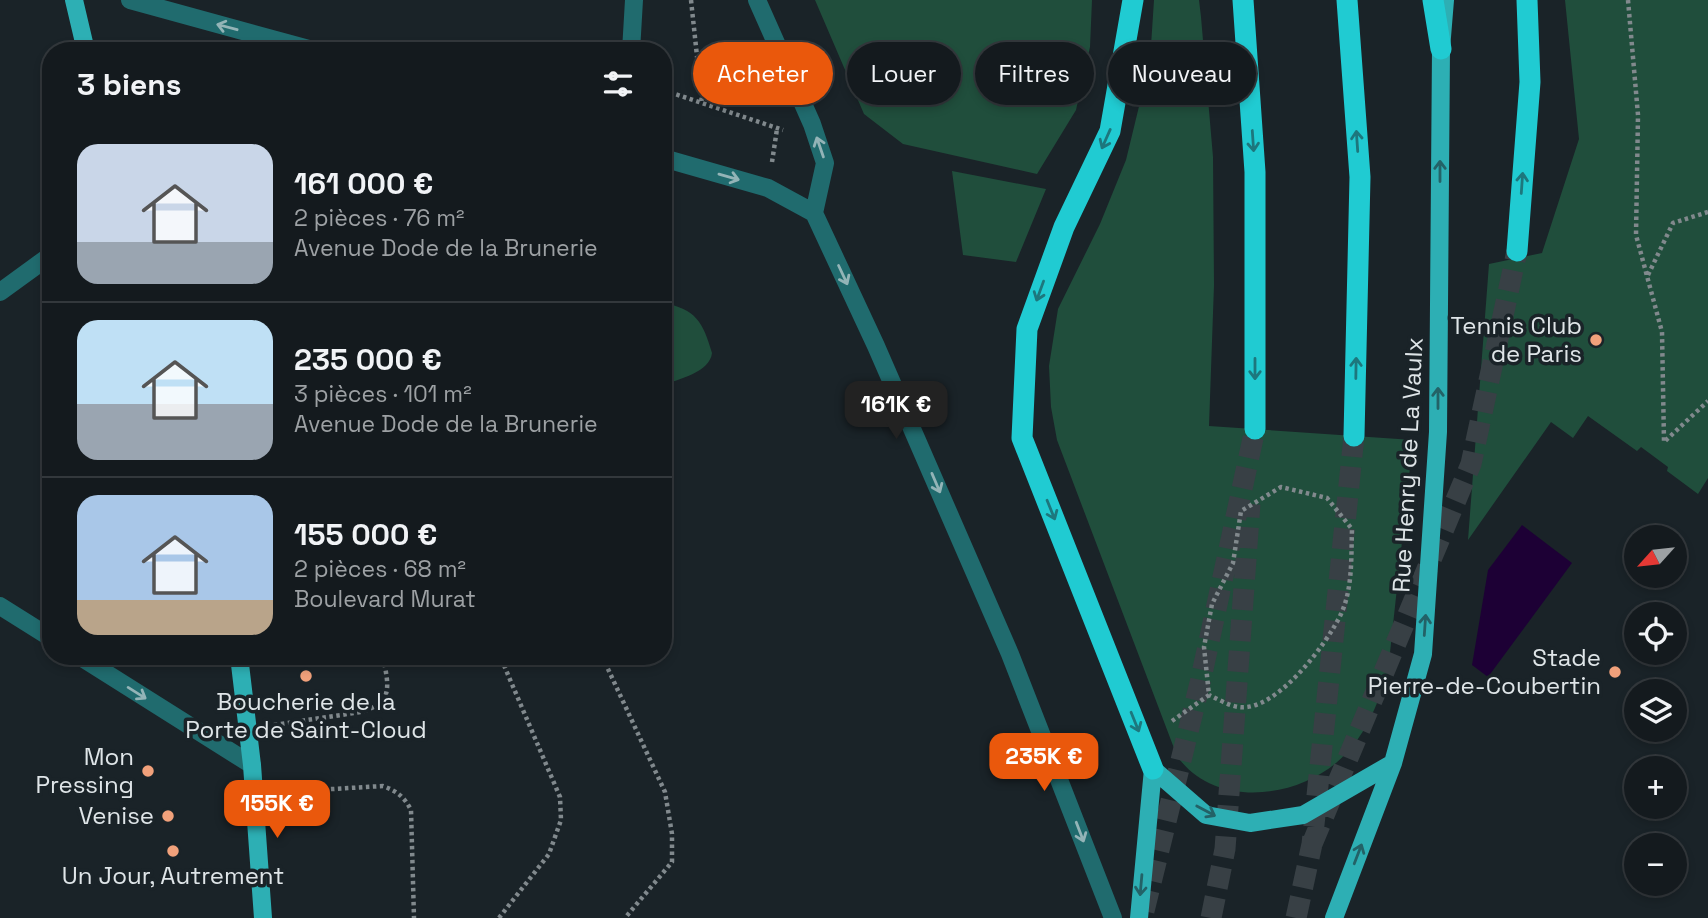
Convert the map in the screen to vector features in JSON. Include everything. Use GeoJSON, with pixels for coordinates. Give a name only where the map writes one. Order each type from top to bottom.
{"type":"FeatureCollection","features":[{"type":"Feature","properties":{"kind":"highway"},"geometry":{"type":"LineString","coordinates":[[1133,0],[1110,131],[1063,227],[1027,328],[1022,438],[1153,769]]}},
{"type":"Feature","properties":{"kind":"highway"},"geometry":{"type":"LineString","coordinates":[[1243,0],[1255,172],[1255,429]]}},
{"type":"Feature","properties":{"kind":"highway"},"geometry":{"type":"LineString","coordinates":[[1347,0],[1360,177],[1354,436]]}},
{"type":"Feature","properties":{"kind":"highway"},"geometry":{"type":"LineString","coordinates":[[1433,0],[1441,49]]}},
{"type":"Feature","properties":{"kind":"highway"},"geometry":{"type":"LineString","coordinates":[[1517,251],[1530,82],[1527,0]]}},
{"type":"Feature","properties":{"kind":"main road"},"geometry":{"type":"LineString","coordinates":[[74,0],[84,42]]}},
{"type":"Feature","properties":{"kind":"main road","name":"Rue Henry de La Vaulx"},"geometry":{"type":"LineString","coordinates":[[1334,918],[1393,763],[1423,654],[1438,432],[1441,49],[1445,0]]}},
{"type":"Feature","properties":{"kind":"main road"},"geometry":{"type":"LineString","coordinates":[[240,665],[252,765],[263,918]]}},
{"type":"Feature","properties":{"kind":"main road"},"geometry":{"type":"LineString","coordinates":[[1153,769],[1206,814],[1250,823],[1303,815],[1393,763]]}},
{"type":"Feature","properties":{"kind":"main road"},"geometry":{"type":"LineString","coordinates":[[1139,918],[1153,769]]}},
{"type":"Feature","properties":{"kind":"street"},"geometry":{"type":"LineString","coordinates":[[130,0],[283,42]]}},
{"type":"Feature","properties":{"kind":"street"},"geometry":{"type":"LineString","coordinates":[[632,42],[634,0]]}},
{"type":"Feature","properties":{"kind":"street"},"geometry":{"type":"LineString","coordinates":[[757,0],[812,124],[825,163],[814,213]]}},
{"type":"Feature","properties":{"kind":"street"},"geometry":{"type":"LineString","coordinates":[[672,161],[768,188],[814,213],[876,346],[1010,654],[1113,918]]}},
{"type":"Feature","properties":{"kind":"street"},"geometry":{"type":"LineString","coordinates":[[0,292],[42,262]]}},
{"type":"Feature","properties":{"kind":"street"},"geometry":{"type":"LineString","coordinates":[[0,606],[42,632]]}},
{"type":"Feature","properties":{"kind":"street"},"geometry":{"type":"LineString","coordinates":[[93,665],[252,765]]}},
{"type":"Feature","properties":{"kind":"path"},"geometry":{"type":"LineString","coordinates":[[691,0],[695,42]]}},
{"type":"Feature","properties":{"kind":"path"},"geometry":{"type":"LineString","coordinates":[[1628,0],[1638,115],[1636,235],[1662,332],[1664,442],[1708,401]]}},
{"type":"Feature","properties":{"kind":"path"},"geometry":{"type":"LineString","coordinates":[[672,93],[693,100]]}},
{"type":"Feature","properties":{"kind":"path"},"geometry":{"type":"LineString","coordinates":[[708,105],[777,130],[787,130]]}},
{"type":"Feature","properties":{"kind":"path"},"geometry":{"type":"LineString","coordinates":[[770,173],[777,130]]}},
{"type":"Feature","properties":{"kind":"path"},"geometry":{"type":"LineString","coordinates":[[1648,276],[1673,223],[1708,212]]}},
{"type":"Feature","properties":{"kind":"path"},"geometry":{"type":"LineString","coordinates":[[1281,488],[1327,498],[1352,529],[1350,578],[1341,613],[1312,658],[1283,690],[1263,705],[1239,707],[1209,695],[1204,647],[1212,604],[1233,563],[1241,510],[1281,488]]}},
{"type":"Feature","properties":{"kind":"path"},"geometry":{"type":"LineString","coordinates":[[247,728],[375,708],[384,700],[388,686],[384,665]]}},
{"type":"Feature","properties":{"kind":"path"},"geometry":{"type":"LineString","coordinates":[[499,918],[550,854],[561,820],[559,797],[504,665]]}},
{"type":"Feature","properties":{"kind":"path"},"geometry":{"type":"LineString","coordinates":[[606,665],[665,792],[672,834],[672,862],[625,918]]}},
{"type":"Feature","properties":{"kind":"path"},"geometry":{"type":"LineString","coordinates":[[1172,721],[1209,695]]}},
{"type":"Feature","properties":{"kind":"path"},"geometry":{"type":"LineString","coordinates":[[254,793],[383,786],[397,792],[406,800],[411,810],[414,918]]}},
{"type":"Feature","properties":{"kind":"green space"},"geometry":{"type":"Polygon","coordinates":[[[815,0],[1092,0],[1090,42],[975,42],[975,105],[1077,105],[1037,174],[903,144],[864,114],[860,105],[961,105],[961,42],[847,42],[847,74],[815,0]]]}},
{"type":"Feature","properties":{"kind":"green space"},"geometry":{"type":"Polygon","coordinates":[[[1154,0],[1199,0],[1203,42],[1151,42],[1154,0]]]}},
{"type":"Feature","properties":{"kind":"green space","name":"Tennis Club de Paris"},"geometry":{"type":"Polygon","coordinates":[[[1565,0],[1708,0],[1708,478],[1698,494],[1641,447],[1637,451],[1588,416],[1573,438],[1551,422],[1468,540],[1489,264],[1542,253],[1579,139],[1565,0]]]}},
{"type":"Feature","properties":{"kind":"green space"},"geometry":{"type":"Polygon","coordinates":[[[1139,105],[1208,105],[1213,157],[1214,285],[1209,426],[1413,440],[1388,671],[1380,696],[1362,733],[1346,754],[1318,775],[1297,785],[1253,792],[1231,790],[1211,784],[1192,772],[1177,756],[1057,440],[1051,407],[1049,366],[1058,309],[1100,224],[1126,160],[1139,105]]]}},
{"type":"Feature","properties":{"kind":"green space"},"geometry":{"type":"Polygon","coordinates":[[[952,171],[1046,189],[1016,262],[963,255],[952,171]]]}},
{"type":"Feature","properties":{"kind":"green space"},"geometry":{"type":"Polygon","coordinates":[[[672,305],[691,313],[701,325],[712,353],[706,365],[672,382],[672,305]]]}},
{"type":"Feature","properties":{"kind":"shaded area"},"geometry":{"type":"Polygon","coordinates":[[[1522,525],[1572,563],[1488,677],[1472,665],[1488,570],[1522,525]]]}},
{"type":"Feature","properties":{"kind":"tunnel"},"geometry":{"type":"LineString","coordinates":[[1312,844],[1471,464],[1517,251]]}},
{"type":"Feature","properties":{"kind":"tunnel"},"geometry":{"type":"LineString","coordinates":[[1144,911],[1200,683],[1255,429]]}},
{"type":"Feature","properties":{"kind":"tunnel"},"geometry":{"type":"LineString","coordinates":[[1296,918],[1312,844],[1354,436]]}},
{"type":"Feature","properties":{"kind":"tunnel"},"geometry":{"type":"LineString","coordinates":[[1211,918],[1225,849],[1250,504]]}},
{"type":"Feature","properties":{"kind":"place","name":"Tennis Club de Paris"},"geometry":{"type":"Point","coordinates":[1596,340]}},
{"type":"Feature","properties":{"kind":"place","name":"Stade Pierre-de-Coubertin"},"geometry":{"type":"Point","coordinates":[1615,672]}},
{"type":"Feature","properties":{"kind":"place","name":"Boucherie de la Porte de Saint-Cloud"},"geometry":{"type":"Point","coordinates":[306,676]}},
{"type":"Feature","properties":{"kind":"place","name":"Mon Pressing"},"geometry":{"type":"Point","coordinates":[148,771]}},
{"type":"Feature","properties":{"kind":"place","name":"Venise"},"geometry":{"type":"Point","coordinates":[168,816]}},
{"type":"Feature","properties":{"kind":"place","name":"Un Jour, Autrement"},"geometry":{"type":"Point","coordinates":[173,851]}}]}
